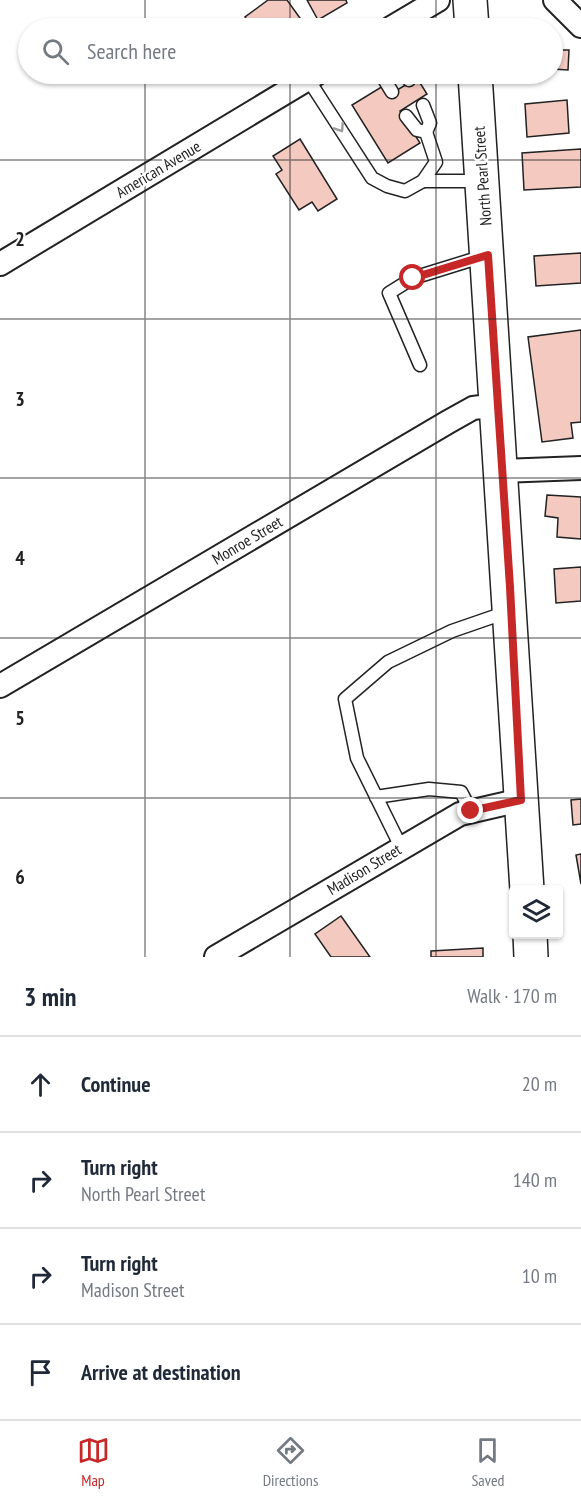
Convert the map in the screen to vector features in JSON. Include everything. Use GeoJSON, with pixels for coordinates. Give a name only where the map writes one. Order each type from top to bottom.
{"type":"FeatureCollection","features":[{"type":"Feature","properties":{"kind":"main road"},"geometry":{"type":"LineString","coordinates":[[471,0],[472,18]]}},
{"type":"Feature","properties":{"kind":"main road","name":"North Pearl Street"},"geometry":{"type":"LineString","coordinates":[[476,84],[498,405],[527,885]]}},
{"type":"Feature","properties":{"kind":"main road"},"geometry":{"type":"LineString","coordinates":[[530,939],[531,957]]}},
{"type":"Feature","properties":{"kind":"street"},"geometry":{"type":"LineString","coordinates":[[408,18],[438,0]]}},
{"type":"Feature","properties":{"kind":"street"},"geometry":{"type":"LineString","coordinates":[[555,0],[581,26]]}},
{"type":"Feature","properties":{"kind":"street","name":"American Avenue"},"geometry":{"type":"LineString","coordinates":[[0,264],[299,84]]}},
{"type":"Feature","properties":{"kind":"street","name":"Monroe Street"},"geometry":{"type":"LineString","coordinates":[[0,686],[448,422],[473,408],[498,405]]}},
{"type":"Feature","properties":{"kind":"street"},"geometry":{"type":"LineString","coordinates":[[501,471],[581,468]]}},
{"type":"Feature","properties":{"kind":"street","name":"Madison Street"},"geometry":{"type":"LineString","coordinates":[[216,957],[401,847],[471,811],[521,800]]}},
{"type":"Feature","properties":{"kind":"lane"},"geometry":{"type":"LineString","coordinates":[[317,84],[372,178],[387,186],[405,191],[423,182],[483,181]]}},
{"type":"Feature","properties":{"kind":"lane"},"geometry":{"type":"LineString","coordinates":[[387,84],[392,92]]}},
{"type":"Feature","properties":{"kind":"lane"},"geometry":{"type":"LineString","coordinates":[[423,105],[430,123],[426,132],[436,162],[423,182]]}},
{"type":"Feature","properties":{"kind":"lane"},"geometry":{"type":"LineString","coordinates":[[406,116],[417,130],[426,132]]}},
{"type":"Feature","properties":{"kind":"lane"},"geometry":{"type":"LineString","coordinates":[[420,365],[388,294],[413,278],[488,255]]}},
{"type":"Feature","properties":{"kind":"lane"},"geometry":{"type":"LineString","coordinates":[[401,847],[357,758],[345,699],[388,662],[452,631],[511,611]]}},
{"type":"Feature","properties":{"kind":"lane"},"geometry":{"type":"LineString","coordinates":[[376,796],[429,789],[461,792],[471,811]]}},
{"type":"Feature","properties":{"kind":"building"},"geometry":{"type":"Polygon","coordinates":[[[268,0],[287,0],[300,18],[246,18],[268,0]]]}},
{"type":"Feature","properties":{"kind":"building"},"geometry":{"type":"Polygon","coordinates":[[[307,0],[346,0],[347,3],[321,18],[317,18],[307,0]]]}},
{"type":"Feature","properties":{"kind":"building"},"geometry":{"type":"Polygon","coordinates":[[[563,50],[569,50],[568,70],[563,70],[563,50]]]}},
{"type":"Feature","properties":{"kind":"building"},"geometry":{"type":"Polygon","coordinates":[[[407,84],[421,84],[427,94],[400,111],[420,143],[388,163],[352,105],[383,86],[389,95],[407,84]]]}},
{"type":"Feature","properties":{"kind":"building"},"geometry":{"type":"Polygon","coordinates":[[[567,100],[569,133],[527,137],[525,104],[567,100]]]}},
{"type":"Feature","properties":{"kind":"building"},"geometry":{"type":"Polygon","coordinates":[[[300,139],[337,199],[318,211],[312,202],[299,210],[276,174],[282,170],[273,156],[300,139]]]}},
{"type":"Feature","properties":{"kind":"building"},"geometry":{"type":"Polygon","coordinates":[[[581,149],[581,187],[524,190],[522,153],[581,149]]]}},
{"type":"Feature","properties":{"kind":"building"},"geometry":{"type":"Polygon","coordinates":[[[581,253],[581,283],[536,286],[534,256],[581,253]]]}},
{"type":"Feature","properties":{"kind":"building"},"geometry":{"type":"Polygon","coordinates":[[[581,330],[581,422],[571,423],[573,438],[542,442],[528,337],[581,330]]]}},
{"type":"Feature","properties":{"kind":"building"},"geometry":{"type":"Polygon","coordinates":[[[547,495],[581,497],[581,539],[557,537],[558,518],[545,516],[547,495]]]}},
{"type":"Feature","properties":{"kind":"building"},"geometry":{"type":"Polygon","coordinates":[[[581,567],[581,601],[556,603],[554,569],[581,567]]]}},
{"type":"Feature","properties":{"kind":"building"},"geometry":{"type":"Polygon","coordinates":[[[581,799],[581,824],[573,825],[571,800],[581,799]]]}},
{"type":"Feature","properties":{"kind":"building"},"geometry":{"type":"Polygon","coordinates":[[[581,854],[581,884],[576,855],[581,854]]]}},
{"type":"Feature","properties":{"kind":"building"},"geometry":{"type":"Polygon","coordinates":[[[341,916],[370,957],[331,957],[315,934],[341,916]]]}},
{"type":"Feature","properties":{"kind":"building"},"geometry":{"type":"Polygon","coordinates":[[[483,948],[483,957],[431,957],[431,951],[483,948]]]}},
{"type":"Feature","properties":{"kind":"route"},"geometry":{"type":"LineString","coordinates":[[413,278],[488,255],[510,587],[521,800],[471,811]]}}]}
